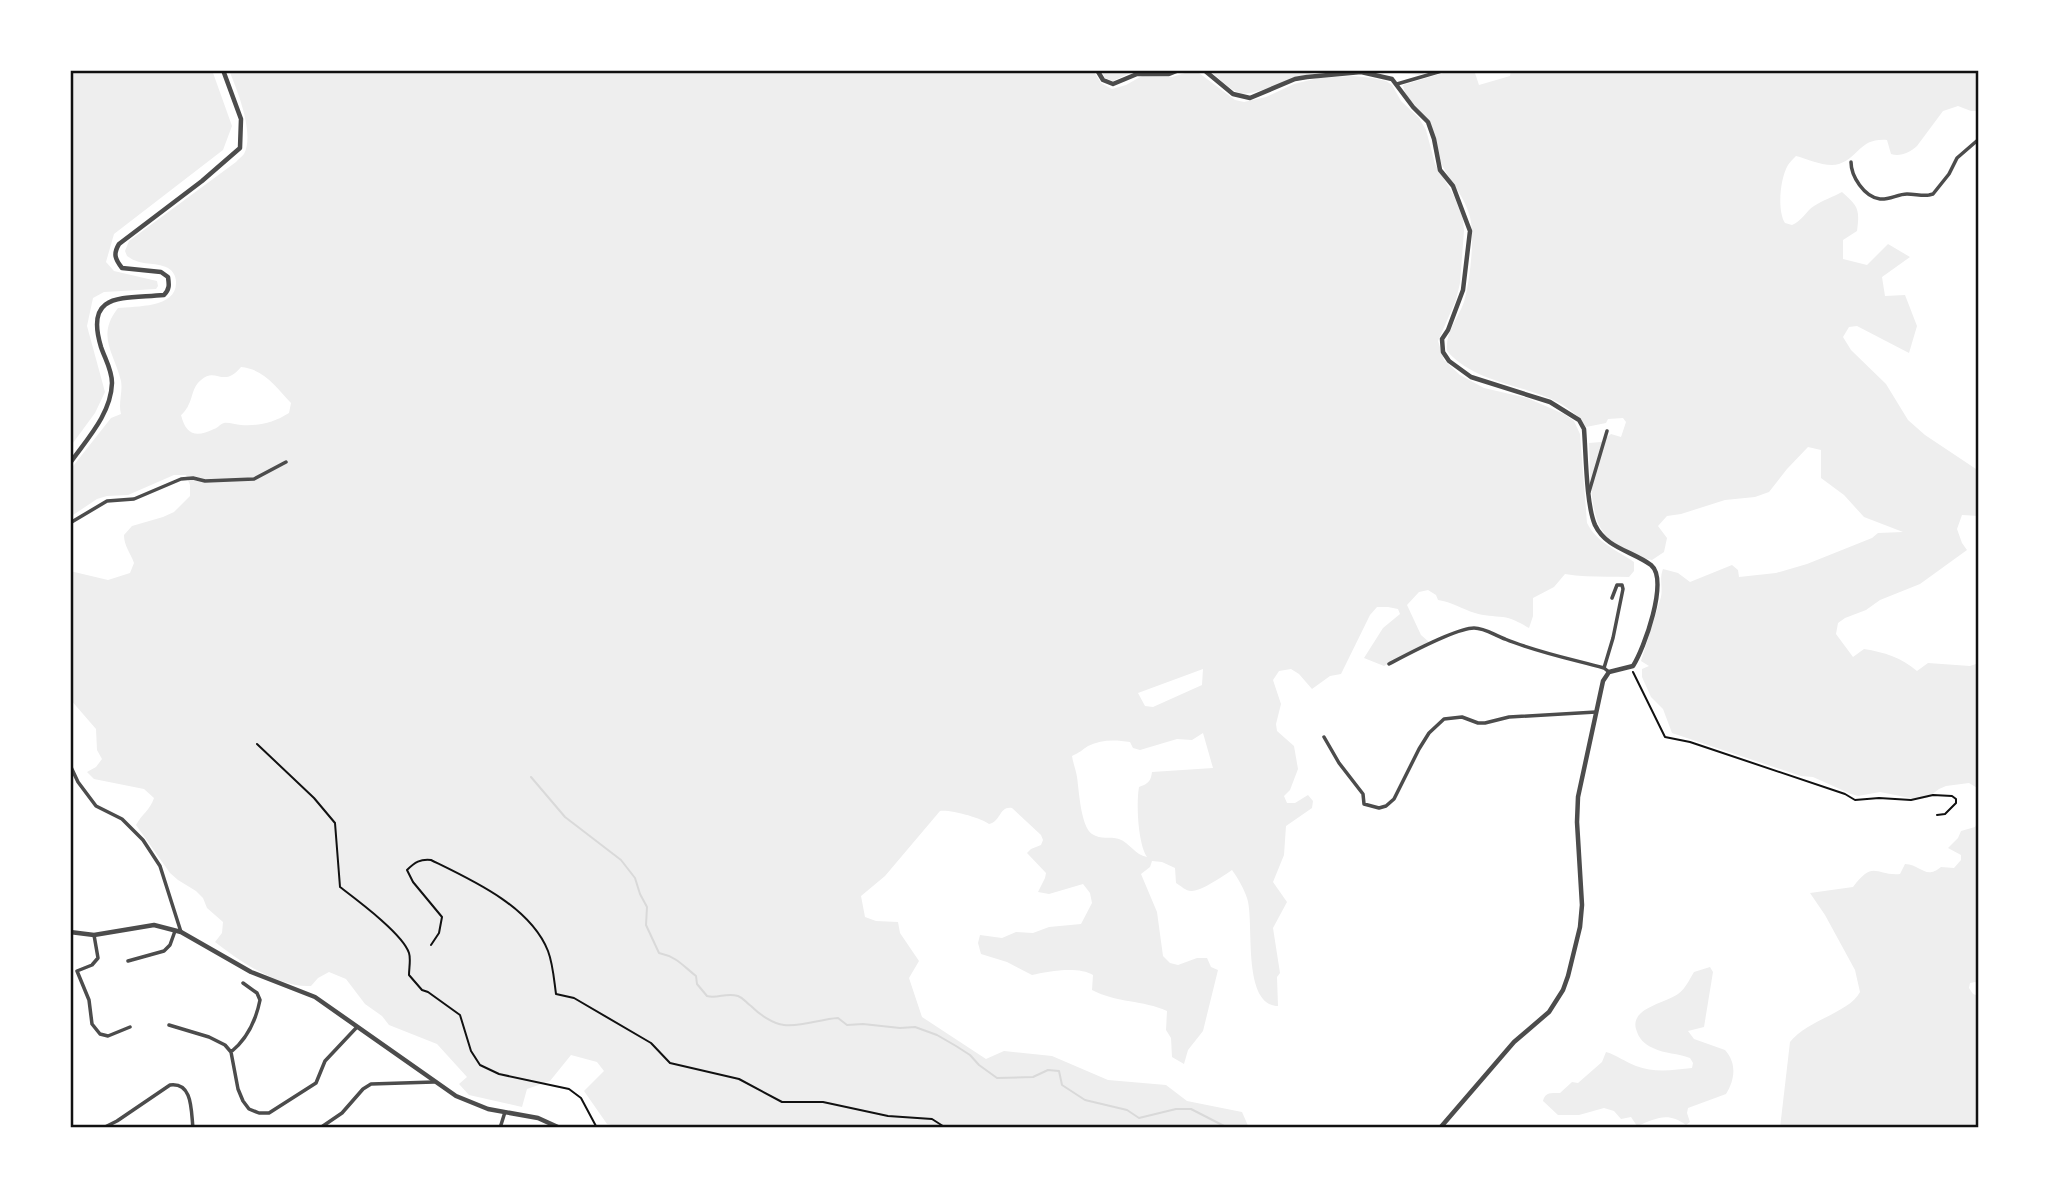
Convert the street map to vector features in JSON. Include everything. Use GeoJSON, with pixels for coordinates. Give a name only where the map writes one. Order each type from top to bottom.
{"type":"FeatureCollection","features":[{"type":"Feature","properties":{"kind":"street"},"geometry":{"type":"LineString","coordinates":[[70,463],[100,421],[112,383],[97,331],[96,318],[99,309],[107,303],[164,295],[168,291],[169,277],[161,272],[122,268],[115,260],[114,252],[118,244],[202,181],[240,148],[241,119],[223,70]]}},
{"type":"Feature","properties":{"kind":"street"},"geometry":{"type":"LineString","coordinates":[[1097,70],[1103,79],[1113,85],[1137,74],[1169,74],[1179,70]]}},
{"type":"Feature","properties":{"kind":"street"},"geometry":{"type":"LineString","coordinates":[[1204,70],[1223,87],[1241,97],[1250,97],[1295,79],[1321,75],[1361,72],[1392,79],[1397,84],[1413,107],[1428,122],[1440,170],[1453,186],[1470,232],[1463,290],[1442,339],[1443,352],[1449,361],[1471,377],[1550,402],[1579,420],[1584,429],[1589,492],[1595,526],[1609,543],[1650,565],[1657,572],[1658,592],[1642,652],[1631,667],[1606,670],[1473,628],[1462,630],[1389,664]]}},
{"type":"Feature","properties":{"kind":"street"},"geometry":{"type":"LineString","coordinates":[[1397,84],[1445,70]]}},
{"type":"Feature","properties":{"kind":"street"},"geometry":{"type":"LineString","coordinates":[[1851,162],[1851,171],[1856,180],[1876,198],[1906,194],[1929,195],[1933,194],[1949,174],[1957,158],[1979,139]]}},
{"type":"Feature","properties":{"kind":"street"},"geometry":{"type":"LineString","coordinates":[[1589,492],[1607,431]]}},
{"type":"Feature","properties":{"kind":"street"},"geometry":{"type":"LineString","coordinates":[[70,523],[107,501],[134,499],[181,479],[254,479],[286,462]]}},
{"type":"Feature","properties":{"kind":"street"},"geometry":{"type":"LineString","coordinates":[[1440,1128],[1514,1042],[1549,1012],[1563,990],[1568,976],[1580,927],[1582,905],[1578,797],[1619,613],[1623,589],[1621,584],[1617,585],[1612,598]]}},
{"type":"Feature","properties":{"kind":"street"},"geometry":{"type":"LineString","coordinates":[[1324,737],[1339,763],[1363,794],[1364,804],[1379,808],[1394,799],[1429,733],[1444,719],[1462,717],[1485,723],[1509,717],[1597,712]]}},
{"type":"Feature","properties":{"kind":"street"},"geometry":{"type":"LineString","coordinates":[[70,765],[78,782],[96,806],[122,820],[143,839],[160,866],[178,932],[164,951],[128,961]]}},
{"type":"Feature","properties":{"kind":"street"},"geometry":{"type":"LineString","coordinates":[[70,932],[94,935],[145,925],[178,932],[251,972],[315,997],[456,1096],[488,1109],[538,1118],[560,1128]]}},
{"type":"Feature","properties":{"kind":"street"},"geometry":{"type":"LineString","coordinates":[[94,935],[99,958],[92,965],[77,971],[89,1000],[92,1024],[100,1034],[108,1036],[130,1027]]}},
{"type":"Feature","properties":{"kind":"street"},"geometry":{"type":"LineString","coordinates":[[231,1052],[250,1030],[260,1000],[257,993],[243,983]]}},
{"type":"Feature","properties":{"kind":"street"},"geometry":{"type":"LineString","coordinates":[[169,1025],[209,1037],[225,1045],[231,1052],[243,1101],[249,1109],[259,1113],[269,1113],[316,1083],[325,1060],[357,1027]]}},
{"type":"Feature","properties":{"kind":"street"},"geometry":{"type":"LineString","coordinates":[[320,1128],[342,1113],[363,1089],[371,1084],[434,1082]]}},
{"type":"Feature","properties":{"kind":"street"},"geometry":{"type":"LineString","coordinates":[[103,1128],[170,1085],[178,1084],[185,1088],[190,1099],[193,1128]]}},
{"type":"Feature","properties":{"kind":"street"},"geometry":{"type":"LineString","coordinates":[[500,1128],[505,1112]]}},
{"type":"Feature","properties":{"kind":"path"},"geometry":{"type":"LineString","coordinates":[[1631,667],[1665,737],[1690,741],[1845,794],[1855,800],[1911,800],[1933,795],[1952,796],[1956,799],[1956,803],[1945,814],[1937,815]]}},
{"type":"Feature","properties":{"kind":"path"},"geometry":{"type":"LineString","coordinates":[[257,744],[314,798],[335,823],[340,887],[376,916],[402,942],[408,951],[409,975],[422,990],[460,1015],[471,1051],[480,1065],[499,1074],[569,1089],[581,1098],[597,1128]]}},
{"type":"Feature","properties":{"kind":"path"},"geometry":{"type":"LineString","coordinates":[[431,945],[439,933],[442,917],[413,882],[407,870],[423,859],[431,860],[495,892],[535,928],[548,952],[556,994],[574,998],[640,1037],[670,1063],[740,1079],[782,1102],[823,1102],[888,1116],[932,1119],[946,1128]]}},
{"type":"Feature","properties":{"kind":"shaded area"},"geometry":{"type":"Polygon","coordinates":[[[70,70],[212,70],[232,126],[223,150],[114,234],[106,262],[114,271],[157,281],[158,286],[156,289],[104,292],[93,298],[87,326],[105,392],[95,413],[70,447],[70,70]]]}},
{"type":"Feature","properties":{"kind":"shaded area"},"geometry":{"type":"Polygon","coordinates":[[[229,70],[1093,70],[1101,83],[1112,89],[1142,76],[1172,77],[1195,70],[1235,100],[1244,102],[1318,78],[1353,76],[1386,81],[1392,85],[1401,101],[1419,118],[1426,130],[1435,164],[1454,196],[1463,219],[1460,283],[1456,300],[1438,341],[1444,360],[1460,375],[1484,388],[1527,398],[1574,421],[1580,434],[1587,523],[1602,541],[1634,562],[1634,571],[1629,577],[1565,574],[1554,587],[1533,598],[1533,616],[1529,628],[1517,621],[1478,614],[1438,600],[1436,595],[1428,590],[1419,592],[1407,605],[1421,635],[1429,642],[1384,666],[1364,658],[1383,628],[1400,614],[1398,609],[1377,607],[1370,615],[1341,674],[1330,676],[1312,689],[1291,669],[1279,671],[1273,680],[1281,704],[1277,731],[1294,746],[1298,769],[1290,790],[1284,796],[1287,803],[1295,803],[1308,795],[1313,801],[1312,808],[1286,826],[1284,855],[1273,882],[1287,902],[1273,928],[1280,973],[1277,977],[1278,1006],[1266,1002],[1259,992],[1254,977],[1247,898],[1232,870],[1195,891],[1176,883],[1175,868],[1162,862],[1152,861],[1150,867],[1141,874],[1157,912],[1163,956],[1170,963],[1178,965],[1197,958],[1207,958],[1211,967],[1218,970],[1203,1031],[1188,1050],[1184,1064],[1172,1057],[1171,1038],[1166,1030],[1167,1011],[1092,990],[1093,975],[1087,972],[1063,970],[1032,975],[1007,962],[981,954],[978,943],[980,935],[1002,938],[1016,932],[1033,933],[1049,927],[1081,924],[1092,903],[1090,893],[1083,884],[1049,894],[1038,892],[1046,873],[1027,853],[1041,845],[1043,840],[1012,808],[1005,809],[989,824],[965,814],[940,811],[885,876],[861,896],[865,917],[876,921],[898,922],[900,933],[919,961],[909,978],[922,1017],[986,1059],[1004,1051],[1052,1056],[1108,1080],[1166,1085],[1187,1101],[1242,1112],[1249,1128],[624,1128],[607,1124],[584,1091],[604,1071],[597,1062],[571,1055],[550,1081],[527,1089],[522,1107],[469,1095],[459,1084],[467,1077],[437,1044],[389,1025],[382,1016],[365,1004],[346,979],[329,972],[311,986],[286,983],[247,965],[215,942],[222,933],[223,922],[207,908],[196,891],[170,873],[136,825],[154,798],[144,789],[94,779],[87,772],[96,767],[102,759],[97,750],[96,729],[70,699],[70,571],[108,580],[130,573],[134,563],[124,535],[132,526],[174,512],[190,496],[190,485],[186,475],[174,475],[128,495],[97,499],[70,517],[70,470],[111,418],[121,414],[121,381],[107,336],[112,318],[118,308],[154,304],[170,297],[175,290],[176,282],[170,269],[138,262],[127,256],[125,251],[129,241],[244,154],[247,145],[246,123],[229,70]],[[241,367],[229,376],[206,376],[198,383],[188,407],[181,415],[189,431],[202,433],[226,423],[260,424],[289,413],[291,403],[275,385],[256,371],[241,367]],[[1203,669],[1138,693],[1145,706],[1153,707],[1202,685],[1203,669]],[[1203,733],[1192,740],[1177,739],[1140,750],[1133,748],[1130,742],[1104,741],[1088,746],[1072,756],[1083,817],[1088,830],[1099,837],[1119,839],[1147,857],[1138,823],[1139,787],[1148,782],[1152,772],[1213,768],[1203,733]]]}},
{"type":"Feature","properties":{"kind":"shaded area"},"geometry":{"type":"Polygon","coordinates":[[[1101,70],[1136,70],[1113,81],[1105,78],[1101,70]]]}},
{"type":"Feature","properties":{"kind":"shaded area"},"geometry":{"type":"Polygon","coordinates":[[[1209,70],[1346,70],[1313,73],[1265,89],[1240,93],[1231,89],[1209,70]]]}},
{"type":"Feature","properties":{"kind":"shaded area"},"geometry":{"type":"Polygon","coordinates":[[[1369,70],[1433,70],[1419,75],[1369,70]]]}},
{"type":"Feature","properties":{"kind":"shaded area"},"geometry":{"type":"Polygon","coordinates":[[[1453,70],[1474,70],[1479,85],[1510,76],[1511,70],[1979,70],[1977,111],[1958,106],[1943,111],[1917,146],[1901,155],[1891,154],[1887,140],[1878,140],[1865,145],[1846,161],[1834,165],[1796,156],[1785,171],[1780,203],[1785,223],[1792,225],[1814,206],[1842,192],[1857,208],[1858,218],[1857,231],[1843,240],[1843,259],[1867,265],[1888,244],[1910,257],[1882,277],[1885,296],[1905,295],[1917,326],[1909,353],[1857,326],[1849,327],[1843,337],[1851,350],[1886,384],[1908,420],[1925,435],[1979,471],[1979,516],[1962,515],[1957,529],[1967,550],[1920,584],[1845,618],[1838,623],[1836,634],[1853,657],[1864,649],[1871,650],[1899,659],[1917,671],[1928,663],[1970,666],[1979,663],[1979,789],[1969,783],[1946,786],[1927,798],[1915,799],[1880,792],[1858,796],[1813,777],[1801,776],[1672,733],[1663,709],[1651,697],[1642,677],[1642,669],[1649,666],[1641,661],[1661,597],[1663,569],[1678,573],[1690,582],[1732,565],[1738,570],[1739,577],[1776,573],[1807,564],[1872,538],[1878,533],[1903,532],[1864,517],[1844,495],[1821,478],[1821,450],[1808,447],[1769,492],[1755,497],[1725,500],[1667,516],[1658,526],[1667,538],[1664,552],[1652,560],[1629,552],[1608,538],[1599,525],[1594,508],[1589,443],[1601,442],[1611,434],[1621,437],[1626,422],[1623,418],[1608,419],[1606,423],[1586,427],[1573,412],[1557,402],[1481,375],[1463,365],[1447,351],[1448,338],[1464,302],[1468,283],[1472,248],[1470,217],[1441,163],[1436,139],[1420,111],[1407,96],[1403,85],[1453,70]]]}},
{"type":"Feature","properties":{"kind":"shaded area"},"geometry":{"type":"Polygon","coordinates":[[[1979,819],[1979,984],[1970,983],[1969,988],[1973,994],[1979,996],[1979,1128],[1780,1128],[1790,1042],[1797,1034],[1847,1006],[1860,992],[1855,970],[1810,893],[1853,887],[1871,871],[1900,874],[1905,864],[1927,872],[1941,867],[1954,868],[1961,860],[1961,855],[1948,848],[1961,831],[1975,827],[1979,819]]]}},
{"type":"Feature","properties":{"kind":"shaded area"},"geometry":{"type":"Polygon","coordinates":[[[1710,967],[1713,972],[1704,1027],[1688,1031],[1694,1039],[1725,1050],[1729,1055],[1733,1072],[1726,1094],[1688,1108],[1690,1122],[1686,1125],[1667,1117],[1637,1126],[1631,1117],[1621,1119],[1614,1111],[1604,1108],[1579,1115],[1558,1115],[1543,1101],[1547,1095],[1560,1093],[1572,1082],[1578,1083],[1602,1062],[1606,1052],[1650,1070],[1692,1068],[1690,1058],[1658,1050],[1644,1043],[1637,1033],[1636,1022],[1643,1011],[1681,992],[1694,972],[1710,967]]]}},
{"type":"Feature","properties":{"kind":"waterway"},"geometry":{"type":"LineString","coordinates":[[531,777],[565,817],[621,860],[635,878],[647,907],[646,925],[659,953],[675,959],[696,976],[697,984],[707,996],[738,996],[766,1018],[784,1025],[838,1018],[847,1025],[915,1027],[956,1046],[997,1078],[1033,1077],[1048,1070],[1059,1071],[1062,1085],[1085,1100],[1127,1110],[1139,1118],[1176,1109],[1191,1109],[1228,1128]]}}]}
